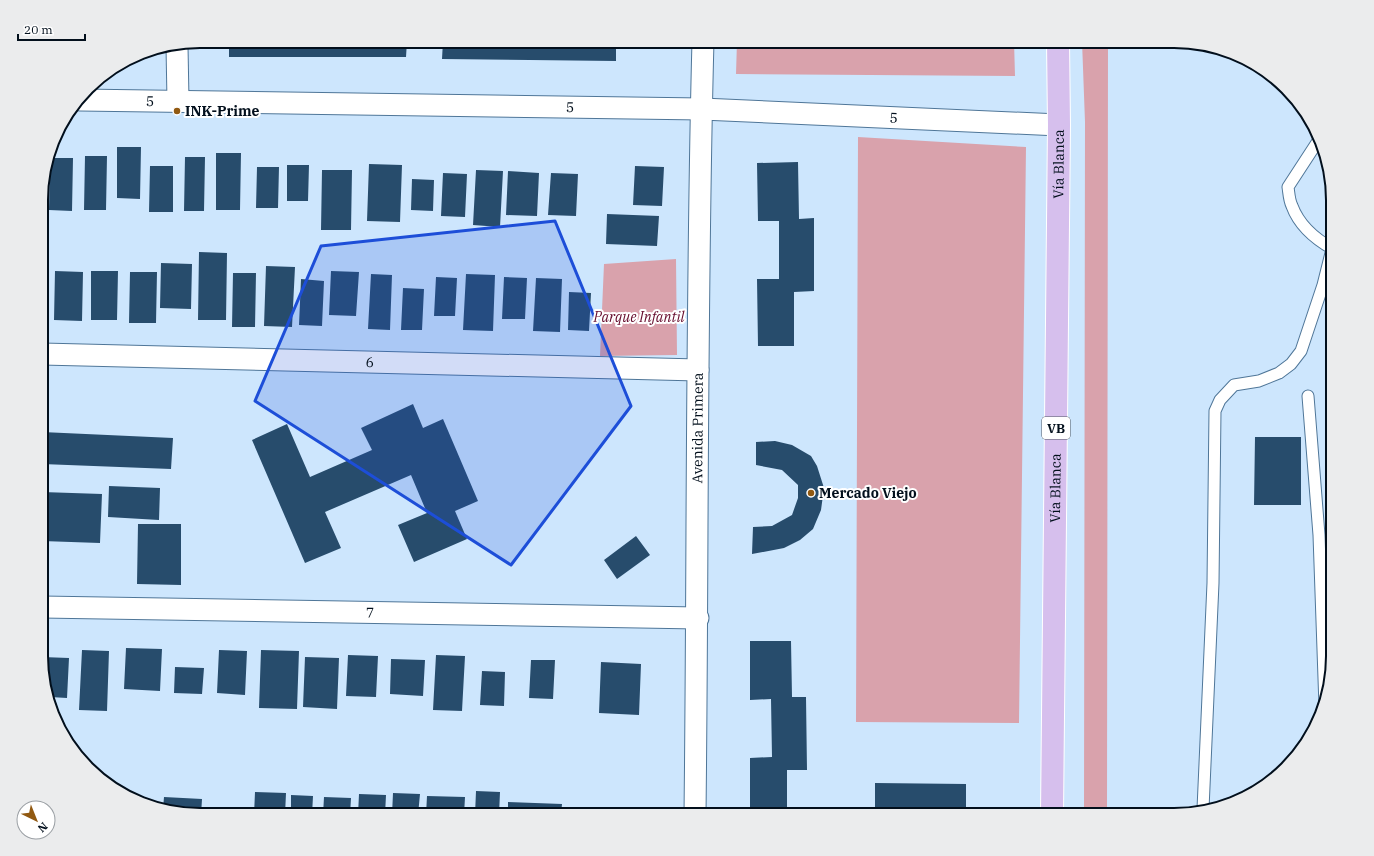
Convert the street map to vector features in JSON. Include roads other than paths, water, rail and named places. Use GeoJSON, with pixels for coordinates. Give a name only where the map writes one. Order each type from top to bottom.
{"type":"FeatureCollection","features":[{"type":"Feature","properties":{"kind":"main road","name":"Vía Blanca"},"geometry":{"type":"LineString","coordinates":[[1052,808],[1059,125],[1058,48]]}},
{"type":"Feature","properties":{"kind":"street","name":"Avenida Primera"},"geometry":{"type":"LineString","coordinates":[[695,808],[698,618],[698,370],[704,48]]}},
{"type":"Feature","properties":{"kind":"street"},"geometry":{"type":"LineString","coordinates":[[177,50],[178,101]]}},
{"type":"Feature","properties":{"kind":"street","name":"5"},"geometry":{"type":"LineString","coordinates":[[86,100],[702,109],[1059,125]]}},
{"type":"Feature","properties":{"kind":"street","name":"6"},"geometry":{"type":"LineString","coordinates":[[48,354],[698,370]]}},
{"type":"Feature","properties":{"kind":"street","name":"7"},"geometry":{"type":"LineString","coordinates":[[48,607],[698,618]]}},
{"type":"Feature","properties":{"kind":"lane"},"geometry":{"type":"LineString","coordinates":[[1315,145],[1288,187],[1291,205],[1299,221],[1316,239],[1326,245]]}},
{"type":"Feature","properties":{"kind":"lane"},"geometry":{"type":"LineString","coordinates":[[1203,805],[1213,583],[1215,411],[1220,400],[1234,385],[1259,381],[1279,373],[1291,364],[1301,351],[1326,274]]}},
{"type":"Feature","properties":{"kind":"lane"},"geometry":{"type":"LineString","coordinates":[[1308,396],[1319,535],[1324,681]]}},
{"type":"Feature","properties":{"kind":"place","name":"INK-Prime"},"geometry":{"type":"Point","coordinates":[177,111]}},
{"type":"Feature","properties":{"kind":"place","name":"Mercado Viejo"},"geometry":{"type":"Point","coordinates":[811,493]}},
{"type":"Feature","properties":{"kind":"park label","name":"Parque Infantil"},"geometry":{"type":"Point","coordinates":[639,317]}}]}
